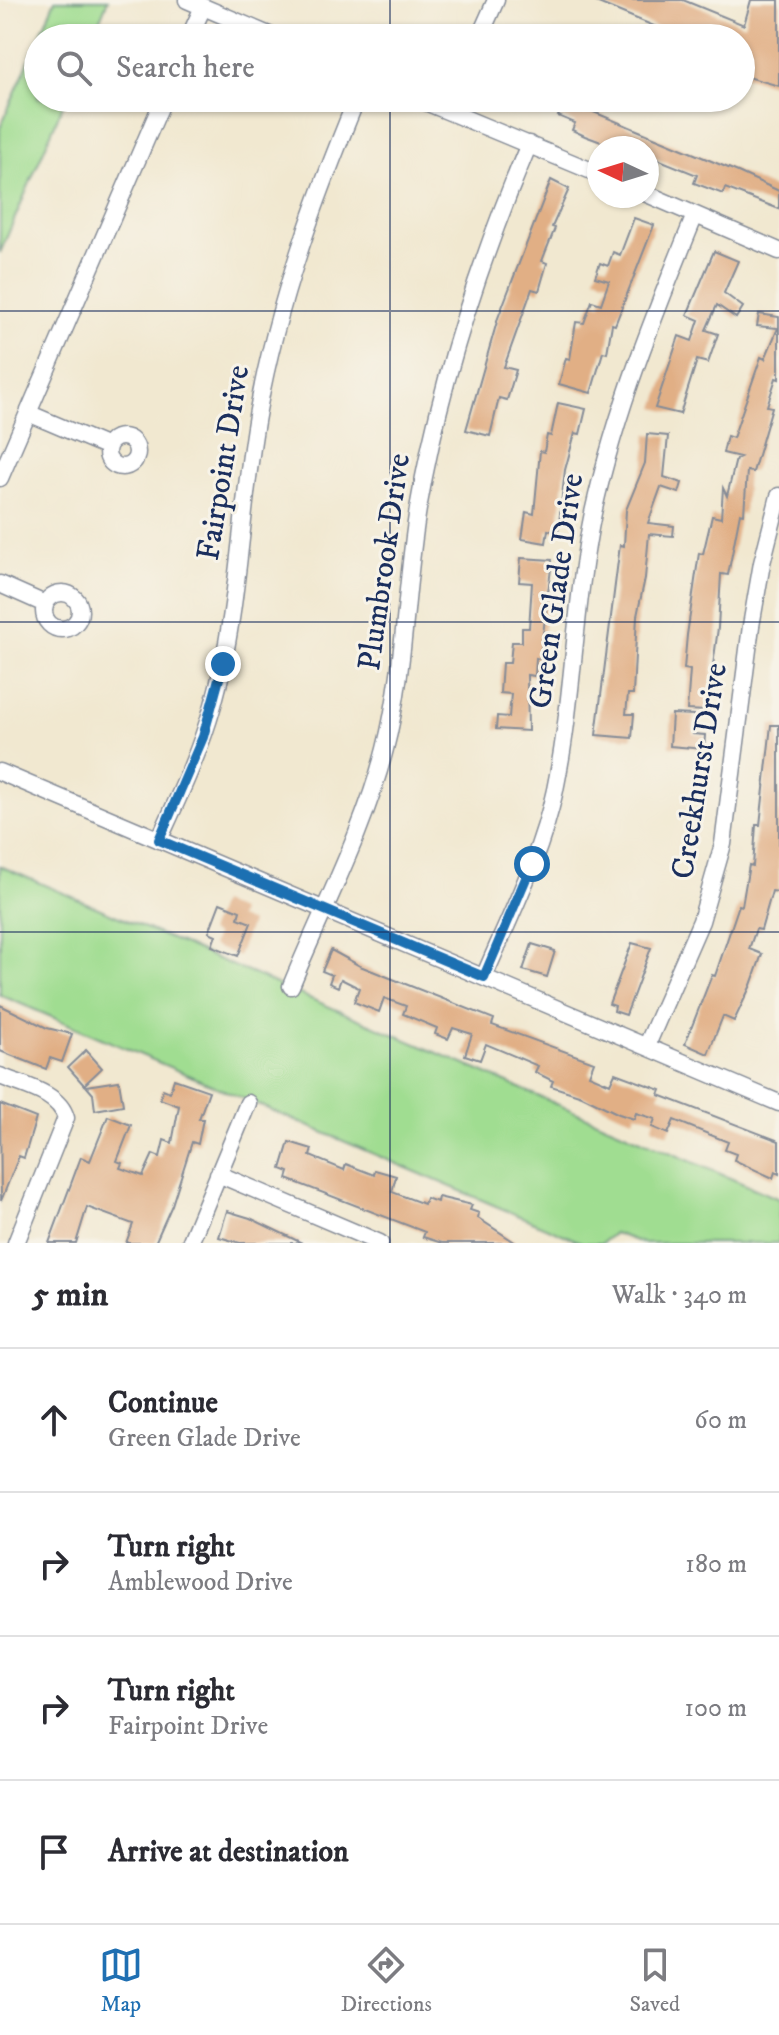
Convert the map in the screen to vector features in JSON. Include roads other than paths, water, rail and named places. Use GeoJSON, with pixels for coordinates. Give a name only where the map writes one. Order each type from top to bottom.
{"type":"FeatureCollection","features":[{"type":"Feature","properties":{"kind":"street"},"geometry":{"type":"LineString","coordinates":[[187,0],[243,24]]}},
{"type":"Feature","properties":{"kind":"street"},"geometry":{"type":"LineString","coordinates":[[485,24],[496,0]]}},
{"type":"Feature","properties":{"kind":"street"},"geometry":{"type":"LineString","coordinates":[[195,24],[203,7]]}},
{"type":"Feature","properties":{"kind":"street"},"geometry":{"type":"LineString","coordinates":[[0,478],[158,112]]}},
{"type":"Feature","properties":{"kind":"street","name":"Fairpoint Drive"},"geometry":{"type":"LineString","coordinates":[[159,840],[203,737],[223,664],[248,463],[283,299],[313,205],[351,112]]}},
{"type":"Feature","properties":{"kind":"street"},"geometry":{"type":"LineString","coordinates":[[464,112],[587,169]]}},
{"type":"Feature","properties":{"kind":"street","name":"Plumbrook Drive"},"geometry":{"type":"LineString","coordinates":[[291,986],[371,794],[386,746],[418,512],[453,349],[495,227],[529,144]]}},
{"type":"Feature","properties":{"kind":"street"},"geometry":{"type":"LineString","coordinates":[[659,199],[779,251]]}},
{"type":"Feature","properties":{"kind":"street","name":"Green Glade Drive"},"geometry":{"type":"LineString","coordinates":[[484,977],[532,864],[554,791],[583,568],[608,450],[636,358],[695,215]]}},
{"type":"Feature","properties":{"kind":"street"},"geometry":{"type":"LineString","coordinates":[[28,413],[108,447]]}},
{"type":"Feature","properties":{"kind":"street","name":"Creekhurst Drive"},"geometry":{"type":"LineString","coordinates":[[647,1045],[701,921],[723,844],[751,626],[762,563],[779,496]]}},
{"type":"Feature","properties":{"kind":"street"},"geometry":{"type":"LineString","coordinates":[[0,584],[45,604]]}},
{"type":"Feature","properties":{"kind":"street"},"geometry":{"type":"LineString","coordinates":[[0,772],[779,1103]]}},
{"type":"Feature","properties":{"kind":"street"},"geometry":{"type":"LineString","coordinates":[[0,1076],[52,1097],[63,1106],[66,1118],[16,1243]]}},
{"type":"Feature","properties":{"kind":"street"},"geometry":{"type":"LineString","coordinates":[[190,1243],[248,1103]]}},
{"type":"Feature","properties":{"kind":"street"},"geometry":{"type":"LineString","coordinates":[[218,1174],[380,1243]]}}]}
